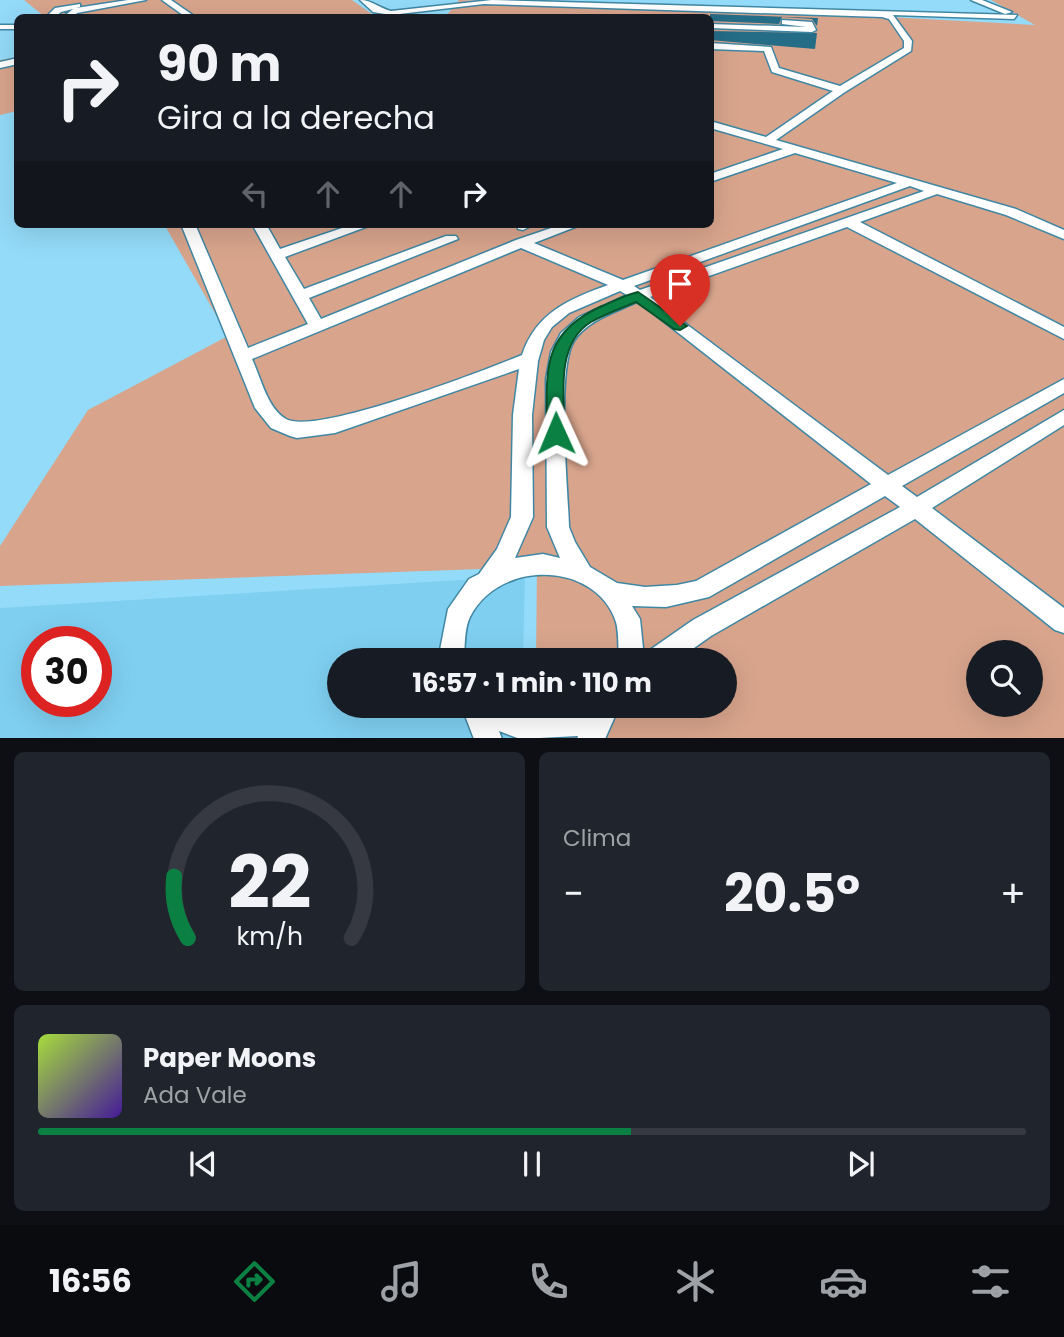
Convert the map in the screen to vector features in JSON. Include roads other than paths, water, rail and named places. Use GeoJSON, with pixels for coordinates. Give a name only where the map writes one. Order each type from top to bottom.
{"type":"FeatureCollection","features":[{"type":"Feature","properties":{"kind":"street"},"geometry":{"type":"LineString","coordinates":[[54,14],[58,10],[142,0]]}},
{"type":"Feature","properties":{"kind":"street"},"geometry":{"type":"LineString","coordinates":[[166,0],[186,14]]}},
{"type":"Feature","properties":{"kind":"street"},"geometry":{"type":"LineString","coordinates":[[364,0],[376,10],[391,13],[432,10],[463,2],[677,3],[892,17],[908,41],[908,49],[841,90],[767,141]]}},
{"type":"Feature","properties":{"kind":"street"},"geometry":{"type":"LineString","coordinates":[[694,0],[698,5],[794,4],[1014,17],[1001,8],[974,0]]}},
{"type":"Feature","properties":{"kind":"street"},"geometry":{"type":"LineString","coordinates":[[114,2],[122,11]]}},
{"type":"Feature","properties":{"kind":"street"},"geometry":{"type":"LineString","coordinates":[[71,14],[114,2]]}},
{"type":"Feature","properties":{"kind":"street"},"geometry":{"type":"LineString","coordinates":[[714,19],[804,23],[811,25],[812,30],[742,27],[740,31],[714,28]]}},
{"type":"Feature","properties":{"kind":"street"},"geometry":{"type":"LineString","coordinates":[[714,47],[770,55]]}},
{"type":"Feature","properties":{"kind":"street"},"geometry":{"type":"LineString","coordinates":[[770,55],[775,71],[841,90]]}},
{"type":"Feature","properties":{"kind":"street"},"geometry":{"type":"LineString","coordinates":[[735,58],[770,55]]}},
{"type":"Feature","properties":{"kind":"street"},"geometry":{"type":"LineString","coordinates":[[714,125],[1011,212],[1064,235]]}},
{"type":"Feature","properties":{"kind":"street"},"geometry":{"type":"LineString","coordinates":[[714,177],[794,149]]}},
{"type":"Feature","properties":{"kind":"street"},"geometry":{"type":"LineString","coordinates":[[580,571],[558,527],[555,379],[560,352],[567,337],[584,320],[630,290],[911,182]]}},
{"type":"Feature","properties":{"kind":"street"},"geometry":{"type":"LineString","coordinates":[[450,648],[453,621],[461,604],[489,577],[513,547],[522,517],[524,390],[528,359],[545,324],[566,307],[630,290],[939,190]]}},
{"type":"Feature","properties":{"kind":"street"},"geometry":{"type":"LineString","coordinates":[[847,221],[1064,334]]}},
{"type":"Feature","properties":{"kind":"street"},"geometry":{"type":"LineString","coordinates":[[190,228],[264,408],[278,423],[298,431],[335,426],[528,359]]}},
{"type":"Feature","properties":{"kind":"street"},"geometry":{"type":"LineString","coordinates":[[261,228],[317,326]]}},
{"type":"Feature","properties":{"kind":"street"},"geometry":{"type":"LineString","coordinates":[[276,255],[356,228]]}},
{"type":"Feature","properties":{"kind":"street"},"geometry":{"type":"LineString","coordinates":[[242,357],[521,243],[564,228]]}},
{"type":"Feature","properties":{"kind":"street"},"geometry":{"type":"LineString","coordinates":[[300,296],[452,239]]}},
{"type":"Feature","properties":{"kind":"street"},"geometry":{"type":"LineString","coordinates":[[521,243],[630,290],[1064,622]]}},
{"type":"Feature","properties":{"kind":"street"},"geometry":{"type":"LineString","coordinates":[[475,378],[502,379],[524,390]]}},
{"type":"Feature","properties":{"kind":"street"},"geometry":{"type":"LineString","coordinates":[[610,593],[647,599],[674,597],[701,590],[1064,385]]}},
{"type":"Feature","properties":{"kind":"street"},"geometry":{"type":"LineString","coordinates":[[673,648],[702,628],[916,508],[1064,416]]}},
{"type":"Feature","properties":{"kind":"street"},"geometry":{"type":"LineString","coordinates":[[489,577],[511,567],[534,563],[558,564],[580,571],[610,593],[629,622],[632,648]]}},
{"type":"Feature","properties":{"kind":"street"},"geometry":{"type":"LineString","coordinates":[[481,718],[488,738]]}},
{"type":"Feature","properties":{"kind":"street"},"geometry":{"type":"LineString","coordinates":[[495,718],[521,729],[550,731],[578,724],[588,718]]}},
{"type":"Feature","properties":{"kind":"street"},"geometry":{"type":"LineString","coordinates":[[591,738],[600,718]]}}]}
